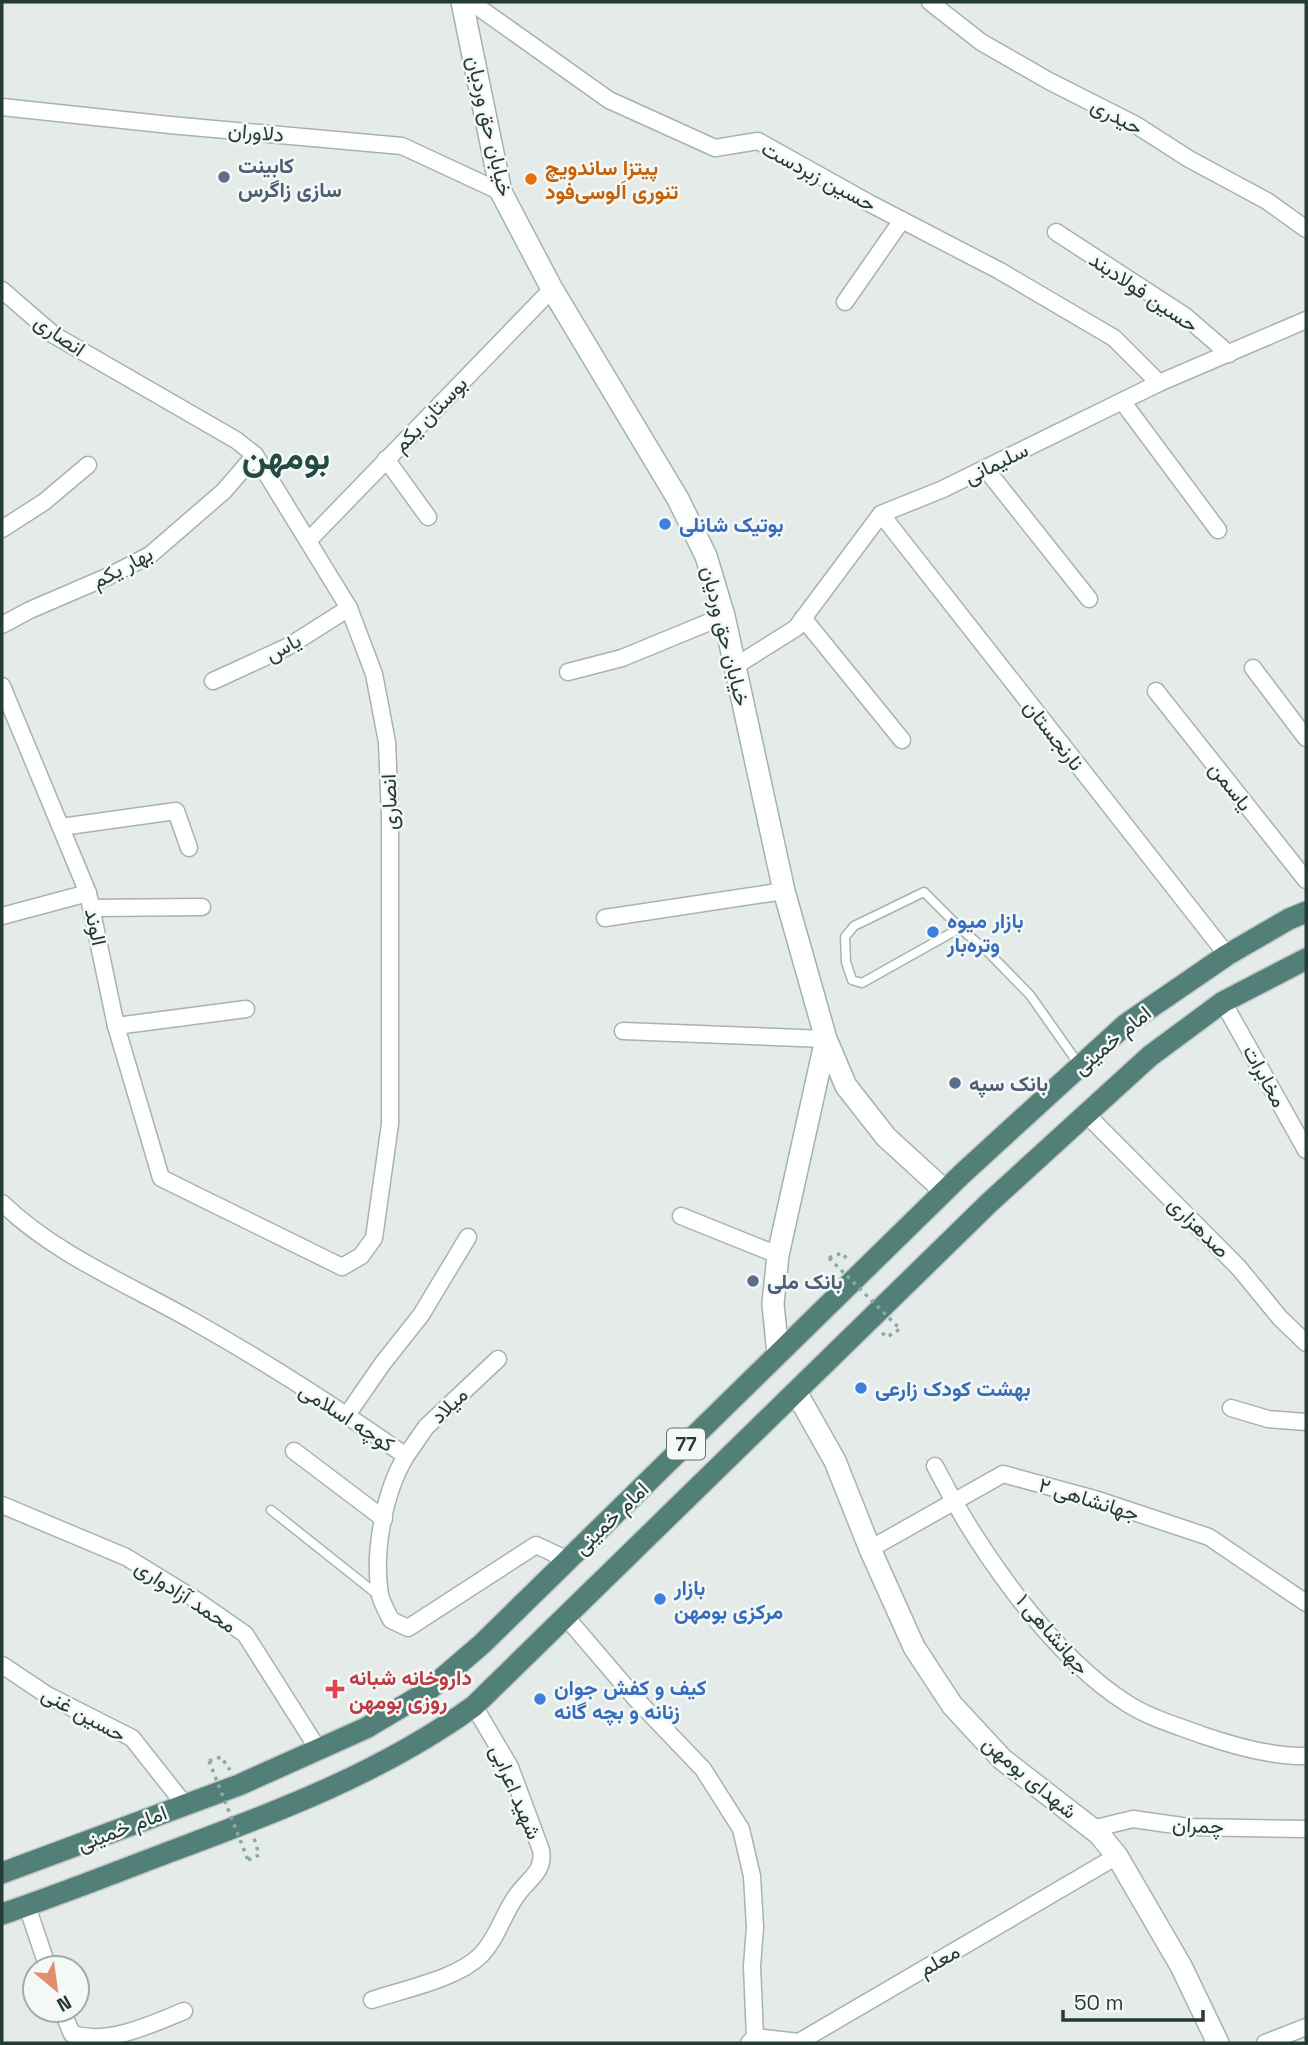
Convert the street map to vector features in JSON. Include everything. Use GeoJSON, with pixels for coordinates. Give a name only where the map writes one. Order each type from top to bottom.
{"type":"FeatureCollection","features":[{"type":"Feature","properties":{"kind":"highway","name":"امام خمینی"},"geometry":{"type":"LineString","coordinates":[[2,1873],[239,1785],[366,1728],[425,1693],[482,1644],[945,1191],[1125,1025],[1227,956],[1289,919],[1306,912]]}},
{"type":"Feature","properties":{"kind":"highway","name":"امام خمینی"},"geometry":{"type":"LineString","coordinates":[[2,1913],[250,1822],[306,1798],[384,1763],[448,1725],[474,1706],[989,1202],[1150,1056],[1223,1002],[1306,959]]}},
{"type":"Feature","properties":{"kind":"main road","name":"خیابان حق وردیان"},"geometry":{"type":"LineString","coordinates":[[462,2],[501,192],[552,289],[678,499],[706,556],[724,616],[784,891],[827,1039],[846,1086],[886,1137],[945,1191]]}},
{"type":"Feature","properties":{"kind":"main road"},"geometry":{"type":"LineString","coordinates":[[778,1354],[773,1304],[778,1255],[827,1039]]}},
{"type":"Feature","properties":{"kind":"main road","name":"شهدای بومهن"},"geometry":{"type":"LineString","coordinates":[[796,1392],[835,1461],[870,1549],[914,1647],[952,1705],[1002,1759],[1092,1829],[1117,1856],[1181,1966],[1218,2043]]}},
{"type":"Feature","properties":{"kind":"street","name":"حسین زبردست"},"geometry":{"type":"LineString","coordinates":[[471,2],[609,100],[715,148],[758,141],[1000,271],[1114,338],[1159,383]]}},
{"type":"Feature","properties":{"kind":"street","name":"حیدری"},"geometry":{"type":"LineString","coordinates":[[930,2],[981,42],[1049,81],[1136,125],[1189,159],[1267,201],[1306,229]]}},
{"type":"Feature","properties":{"kind":"street","name":"دلاوران"},"geometry":{"type":"LineString","coordinates":[[2,107],[401,146],[501,192]]}},
{"type":"Feature","properties":{"kind":"street"},"geometry":{"type":"LineString","coordinates":[[845,302],[902,220]]}},
{"type":"Feature","properties":{"kind":"street","name":"حسین فولادبند"},"geometry":{"type":"LineString","coordinates":[[1056,233],[1185,316],[1229,354]]}},
{"type":"Feature","properties":{"kind":"street","name":"بوستان یکم"},"geometry":{"type":"LineString","coordinates":[[309,540],[552,289]]}},
{"type":"Feature","properties":{"kind":"street","name":"انصاری"},"geometry":{"type":"LineString","coordinates":[[2,290],[54,335],[236,440],[255,455],[349,608],[374,674],[387,742],[390,817],[390,1124],[374,1238],[361,1256],[342,1267],[161,1178]]}},
{"type":"Feature","properties":{"kind":"street","name":"سلیمانی"},"geometry":{"type":"LineString","coordinates":[[881,514],[943,489],[1159,383],[1306,320]]}},
{"type":"Feature","properties":{"kind":"street"},"geometry":{"type":"LineString","coordinates":[[1122,401],[1218,530]]}},
{"type":"Feature","properties":{"kind":"street","name":"بهار یکم"},"geometry":{"type":"LineString","coordinates":[[2,625],[150,555],[224,491],[255,455]]}},
{"type":"Feature","properties":{"kind":"street"},"geometry":{"type":"LineString","coordinates":[[386,459],[428,517]]}},
{"type":"Feature","properties":{"kind":"street"},"geometry":{"type":"LineString","coordinates":[[2,529],[44,502],[88,465]]}},
{"type":"Feature","properties":{"kind":"street"},"geometry":{"type":"LineString","coordinates":[[985,468],[1089,599]]}},
{"type":"Feature","properties":{"kind":"street"},"geometry":{"type":"LineString","coordinates":[[734,667],[796,628],[881,514]]}},
{"type":"Feature","properties":{"kind":"street","name":"نارنجستان"},"geometry":{"type":"LineString","coordinates":[[881,514],[1227,956]]}},
{"type":"Feature","properties":{"kind":"street","name":"یاس"},"geometry":{"type":"LineString","coordinates":[[213,681],[289,646],[349,608]]}},
{"type":"Feature","properties":{"kind":"street"},"geometry":{"type":"LineString","coordinates":[[568,672],[622,658],[724,616]]}},
{"type":"Feature","properties":{"kind":"street"},"geometry":{"type":"LineString","coordinates":[[803,618],[902,740]]}},
{"type":"Feature","properties":{"kind":"street"},"geometry":{"type":"LineString","coordinates":[[1253,668],[1306,738]]}},
{"type":"Feature","properties":{"kind":"street","name":"الوند"},"geometry":{"type":"LineString","coordinates":[[2,686],[90,901],[117,1026],[161,1178]]}},
{"type":"Feature","properties":{"kind":"street","name":"یاسمن"},"geometry":{"type":"LineString","coordinates":[[1156,691],[1306,880]]}},
{"type":"Feature","properties":{"kind":"street"},"geometry":{"type":"LineString","coordinates":[[61,827],[176,810],[189,848]]}},
{"type":"Feature","properties":{"kind":"street"},"geometry":{"type":"LineString","coordinates":[[605,918],[784,891]]}},
{"type":"Feature","properties":{"kind":"street"},"geometry":{"type":"LineString","coordinates":[[2,916],[90,901],[202,907]]}},
{"type":"Feature","properties":{"kind":"street","name":"مخابرات"},"geometry":{"type":"LineString","coordinates":[[1223,1002],[1306,1150]]}},
{"type":"Feature","properties":{"kind":"street"},"geometry":{"type":"LineString","coordinates":[[117,1026],[246,1009]]}},
{"type":"Feature","properties":{"kind":"street"},"geometry":{"type":"LineString","coordinates":[[623,1031],[827,1039]]}},
{"type":"Feature","properties":{"kind":"street","name":"صدهزاری"},"geometry":{"type":"LineString","coordinates":[[1086,1114],[1240,1268],[1280,1318],[1306,1343]]}},
{"type":"Feature","properties":{"kind":"street","name":"کوچه اسلامی"},"geometry":{"type":"LineString","coordinates":[[2,1203],[22,1223],[70,1254],[194,1322],[347,1415],[406,1456],[394,1475],[379,1543],[380,1597]]}},
{"type":"Feature","properties":{"kind":"street"},"geometry":{"type":"LineString","coordinates":[[681,1216],[778,1255]]}},
{"type":"Feature","properties":{"kind":"street"},"geometry":{"type":"LineString","coordinates":[[347,1415],[421,1315],[468,1237]]}},
{"type":"Feature","properties":{"kind":"street","name":"میلاد"},"geometry":{"type":"LineString","coordinates":[[406,1456],[426,1427],[498,1359]]}},
{"type":"Feature","properties":{"kind":"street"},"geometry":{"type":"LineString","coordinates":[[1231,1408],[1268,1419],[1306,1422]]}},
{"type":"Feature","properties":{"kind":"street"},"geometry":{"type":"LineString","coordinates":[[294,1451],[384,1519]]}},
{"type":"Feature","properties":{"kind":"street","name":"جهانشاهی ۱"},"geometry":{"type":"LineString","coordinates":[[935,1466],[953,1502],[999,1572],[1057,1645],[1089,1677],[1130,1706],[1165,1721],[1223,1742],[1292,1756],[1306,1756]]}},
{"type":"Feature","properties":{"kind":"street","name":"جهانشاهی ۲"},"geometry":{"type":"LineString","coordinates":[[870,1549],[1003,1474],[1098,1500],[1209,1537],[1306,1603]]}},
{"type":"Feature","properties":{"kind":"street","name":"محمد آزادواری"},"geometry":{"type":"LineString","coordinates":[[2,1505],[126,1557],[245,1634],[318,1749]]}},
{"type":"Feature","properties":{"kind":"street"},"geometry":{"type":"LineString","coordinates":[[380,1597],[391,1620],[408,1628],[536,1545],[568,1560]]}},
{"type":"Feature","properties":{"kind":"street"},"geometry":{"type":"LineString","coordinates":[[566,1617],[636,1699],[704,1769],[741,1829],[752,1889],[755,1927],[752,2040]]}},
{"type":"Feature","properties":{"kind":"street","name":"حسین غنی"},"geometry":{"type":"LineString","coordinates":[[2,1665],[47,1695],[132,1738],[185,1805]]}},
{"type":"Feature","properties":{"kind":"street","name":"شهید اعرابی"},"geometry":{"type":"LineString","coordinates":[[372,2000],[454,1973],[480,1956],[498,1932],[516,1895],[543,1861],[510,1767],[474,1706]]}},
{"type":"Feature","properties":{"kind":"street","name":"چمران"},"geometry":{"type":"LineString","coordinates":[[1092,1829],[1133,1819],[1189,1827],[1306,1829]]}},
{"type":"Feature","properties":{"kind":"street","name":"معلم"},"geometry":{"type":"LineString","coordinates":[[752,2040],[799,2043],[1117,1856]]}},
{"type":"Feature","properties":{"kind":"street"},"geometry":{"type":"LineString","coordinates":[[27,1906],[43,1954]]}},
{"type":"Feature","properties":{"kind":"street"},"geometry":{"type":"LineString","coordinates":[[68,2024],[72,2034],[85,2039],[127,2034],[184,2011]]}},
{"type":"Feature","properties":{"kind":"street"},"geometry":{"type":"LineString","coordinates":[[1265,2043],[1306,2027]]}},
{"type":"Feature","properties":{"kind":"lane"},"geometry":{"type":"LineString","coordinates":[[960,928],[862,983],[852,980],[846,962],[845,937],[854,926],[924,892],[1030,995],[1080,1066]]}},
{"type":"Feature","properties":{"kind":"lane"},"geometry":{"type":"LineString","coordinates":[[271,1510],[380,1597]]}},
{"type":"Feature","properties":{"kind":"path"},"geometry":{"type":"LineString","coordinates":[[842,1253],[830,1258],[900,1329],[887,1337]]}},
{"type":"Feature","properties":{"kind":"path"},"geometry":{"type":"LineString","coordinates":[[221,1757],[209,1761],[248,1860],[259,1855]]}},
{"type":"Feature","properties":{"kind":"place","name":"کابینت سازی زاگرس"},"geometry":{"type":"Point","coordinates":[224,177]}},
{"type":"Feature","properties":{"kind":"place","name":"پیتزا ساندویچ تنوری اَلوسی‌‌فود"},"geometry":{"type":"Point","coordinates":[531,179]}},
{"type":"Feature","properties":{"kind":"place","name":"بوتیک شانلی"},"geometry":{"type":"Point","coordinates":[665,524]}},
{"type":"Feature","properties":{"kind":"place","name":"بازار میوه وتره‌بار"},"geometry":{"type":"Point","coordinates":[933,932]}},
{"type":"Feature","properties":{"kind":"place","name":"بانک سپه"},"geometry":{"type":"Point","coordinates":[955,1083]}},
{"type":"Feature","properties":{"kind":"place","name":"بانک ملی"},"geometry":{"type":"Point","coordinates":[753,1281]}},
{"type":"Feature","properties":{"kind":"place","name":"بهشت کودک زارعی"},"geometry":{"type":"Point","coordinates":[861,1388]}},
{"type":"Feature","properties":{"kind":"place","name":"بازار مرکزی بومهن"},"geometry":{"type":"Point","coordinates":[660,1599]}},
{"type":"Feature","properties":{"kind":"place","name":"داروخانه شبانه روزی بومهن"},"geometry":{"type":"Point","coordinates":[335,1689]}},
{"type":"Feature","properties":{"kind":"place","name":"کیف و کفش جوان زنانه و بچه گانه"},"geometry":{"type":"Point","coordinates":[540,1699]}},
{"type":"Feature","properties":{"kind":"district","name":"بومهن"},"geometry":{"type":"Point","coordinates":[286,457]}}]}
